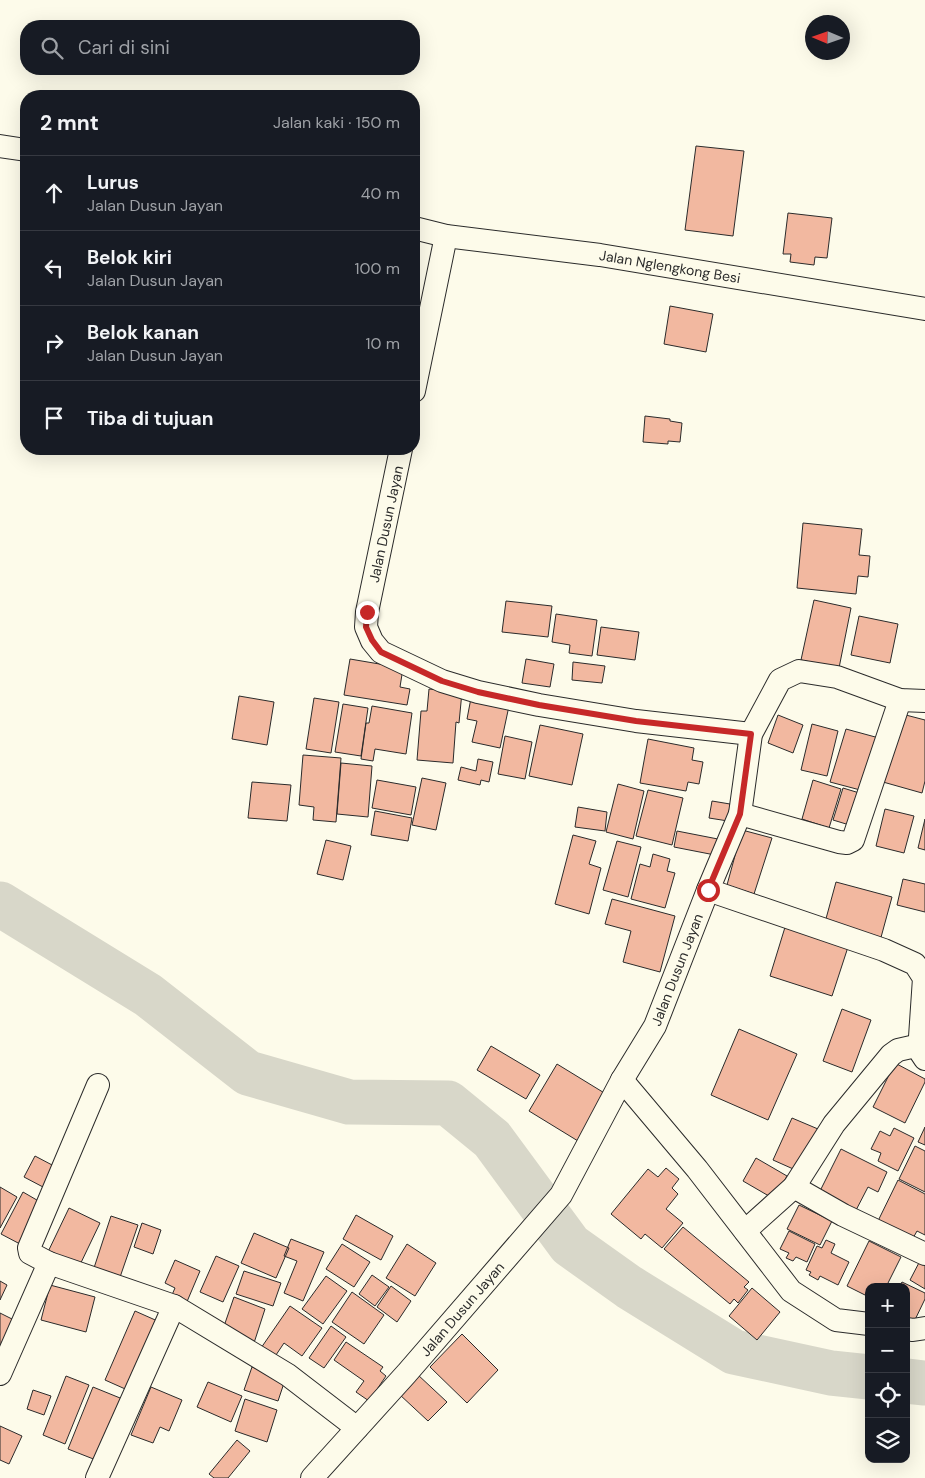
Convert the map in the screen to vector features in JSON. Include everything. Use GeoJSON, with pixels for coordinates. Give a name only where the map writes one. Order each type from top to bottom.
{"type":"FeatureCollection","features":[{"type":"Feature","properties":{"kind":"street"},"geometry":{"type":"LineString","coordinates":[[0,146],[20,149]]}},
{"type":"Feature","properties":{"kind":"street","name":"Jalan Nglengkong Besi"},"geometry":{"type":"LineString","coordinates":[[420,230],[446,236],[600,255],[925,309]]}},
{"type":"Feature","properties":{"kind":"street"},"geometry":{"type":"LineString","coordinates":[[420,362],[446,236]]}},
{"type":"Feature","properties":{"kind":"street","name":"Jalan Dusun Jayan"},"geometry":{"type":"LineString","coordinates":[[312,1478],[407,1372],[560,1195],[622,1080],[656,1026],[708,890],[740,814],[751,734],[636,721],[539,705],[478,692],[442,681],[381,652],[372,640],[366,627],[367,612],[401,455]]}},
{"type":"Feature","properties":{"kind":"street"},"geometry":{"type":"LineString","coordinates":[[751,734],[780,680],[799,671],[837,677],[900,700],[925,701]]}},
{"type":"Feature","properties":{"kind":"street"},"geometry":{"type":"LineString","coordinates":[[740,814],[839,842],[847,843],[853,840],[900,700]]}},
{"type":"Feature","properties":{"kind":"street"},"geometry":{"type":"LineString","coordinates":[[708,890],[884,950],[915,964],[924,978],[923,1052],[898,1050],[891,1055],[834,1124],[794,1187],[745,1231]]}},
{"type":"Feature","properties":{"kind":"street"},"geometry":{"type":"LineString","coordinates":[[622,1080],[698,1169],[791,1290],[836,1320],[865,1324]]}},
{"type":"Feature","properties":{"kind":"street"},"geometry":{"type":"LineString","coordinates":[[98,1085],[29,1248],[30,1253],[49,1263],[174,1306],[288,1374],[357,1428]]}},
{"type":"Feature","properties":{"kind":"street"},"geometry":{"type":"LineString","coordinates":[[794,1187],[843,1215],[925,1254]]}},
{"type":"Feature","properties":{"kind":"street"},"geometry":{"type":"LineString","coordinates":[[0,1374],[49,1263]]}},
{"type":"Feature","properties":{"kind":"street"},"geometry":{"type":"LineString","coordinates":[[97,1478],[174,1306]]}},
{"type":"Feature","properties":{"kind":"street"},"geometry":{"type":"LineString","coordinates":[[910,1330],[925,1328]]}},
{"type":"Feature","properties":{"kind":"building"},"geometry":{"type":"Polygon","coordinates":[[[696,146],[744,151],[733,236],[685,230],[696,146]]]}},
{"type":"Feature","properties":{"kind":"building"},"geometry":{"type":"Polygon","coordinates":[[[788,213],[832,218],[827,258],[815,257],[814,265],[790,262],[791,254],[783,254],[788,213]]]}},
{"type":"Feature","properties":{"kind":"building"},"geometry":{"type":"Polygon","coordinates":[[[670,306],[713,314],[706,352],[664,344],[670,306]]]}},
{"type":"Feature","properties":{"kind":"building"},"geometry":{"type":"Polygon","coordinates":[[[645,416],[670,419],[670,421],[682,423],[680,442],[668,441],[668,444],[643,442],[645,416]]]}},
{"type":"Feature","properties":{"kind":"building"},"geometry":{"type":"Polygon","coordinates":[[[803,523],[862,529],[859,555],[870,556],[868,577],[858,576],[856,594],[797,588],[803,523]]]}},
{"type":"Feature","properties":{"kind":"building"},"geometry":{"type":"Polygon","coordinates":[[[814,600],[851,608],[839,668],[801,660],[814,600]]]}},
{"type":"Feature","properties":{"kind":"building"},"geometry":{"type":"Polygon","coordinates":[[[506,601],[552,606],[548,637],[502,632],[506,601]]]}},
{"type":"Feature","properties":{"kind":"building"},"geometry":{"type":"Polygon","coordinates":[[[556,614],[597,620],[592,656],[569,653],[570,645],[552,642],[556,614]]]}},
{"type":"Feature","properties":{"kind":"building"},"geometry":{"type":"Polygon","coordinates":[[[859,616],[898,624],[890,663],[851,655],[859,616]]]}},
{"type":"Feature","properties":{"kind":"building"},"geometry":{"type":"Polygon","coordinates":[[[601,627],[639,632],[635,660],[597,655],[601,627]]]}},
{"type":"Feature","properties":{"kind":"building"},"geometry":{"type":"Polygon","coordinates":[[[350,659],[403,668],[400,687],[410,689],[407,705],[344,695],[350,659]]]}},
{"type":"Feature","properties":{"kind":"building"},"geometry":{"type":"Polygon","coordinates":[[[526,659],[554,664],[550,687],[522,683],[526,659]]]}},
{"type":"Feature","properties":{"kind":"building"},"geometry":{"type":"Polygon","coordinates":[[[573,662],[605,666],[602,683],[572,680],[573,662]]]}},
{"type":"Feature","properties":{"kind":"building"},"geometry":{"type":"Polygon","coordinates":[[[429,689],[462,692],[459,723],[456,722],[453,763],[417,760],[421,711],[427,711],[429,689]]]}},
{"type":"Feature","properties":{"kind":"building"},"geometry":{"type":"Polygon","coordinates":[[[239,696],[274,702],[267,745],[232,739],[239,696]]]}},
{"type":"Feature","properties":{"kind":"building"},"geometry":{"type":"Polygon","coordinates":[[[314,698],[339,702],[331,753],[306,749],[314,698]]]}},
{"type":"Feature","properties":{"kind":"building"},"geometry":{"type":"Polygon","coordinates":[[[471,698],[509,706],[500,748],[472,742],[477,721],[467,719],[471,698]]]}},
{"type":"Feature","properties":{"kind":"building"},"geometry":{"type":"Polygon","coordinates":[[[343,704],[368,708],[361,756],[335,752],[343,704]]]}},
{"type":"Feature","properties":{"kind":"building"},"geometry":{"type":"Polygon","coordinates":[[[372,706],[412,713],[406,754],[375,749],[373,761],[361,759],[366,723],[369,723],[372,706]]]}},
{"type":"Feature","properties":{"kind":"building"},"geometry":{"type":"Polygon","coordinates":[[[902,714],[925,720],[925,781],[922,793],[883,782],[902,714]]]}},
{"type":"Feature","properties":{"kind":"building"},"geometry":{"type":"Polygon","coordinates":[[[778,715],[803,725],[793,753],[768,743],[778,715]]]}},
{"type":"Feature","properties":{"kind":"building"},"geometry":{"type":"Polygon","coordinates":[[[812,724],[838,731],[827,776],[801,770],[812,724]]]}},
{"type":"Feature","properties":{"kind":"building"},"geometry":{"type":"Polygon","coordinates":[[[540,725],[583,734],[572,785],[529,776],[540,725]]]}},
{"type":"Feature","properties":{"kind":"building"},"geometry":{"type":"Polygon","coordinates":[[[846,729],[879,738],[864,791],[830,782],[846,729]]]}},
{"type":"Feature","properties":{"kind":"building"},"geometry":{"type":"Polygon","coordinates":[[[505,736],[532,742],[525,779],[498,774],[505,736]]]}},
{"type":"Feature","properties":{"kind":"building"},"geometry":{"type":"Polygon","coordinates":[[[648,739],[694,748],[692,760],[703,762],[699,784],[688,782],[686,791],[640,783],[648,739]]]}},
{"type":"Feature","properties":{"kind":"building"},"geometry":{"type":"Polygon","coordinates":[[[303,755],[341,758],[336,822],[313,820],[314,807],[299,805],[303,755]]]}},
{"type":"Feature","properties":{"kind":"building"},"geometry":{"type":"Polygon","coordinates":[[[478,759],[493,762],[489,782],[481,780],[480,785],[458,780],[461,767],[476,771],[478,759]]]}},
{"type":"Feature","properties":{"kind":"building"},"geometry":{"type":"Polygon","coordinates":[[[341,763],[372,766],[368,817],[337,814],[341,763]]]}},
{"type":"Feature","properties":{"kind":"building"},"geometry":{"type":"Polygon","coordinates":[[[422,778],[446,783],[436,830],[412,825],[422,778]]]}},
{"type":"Feature","properties":{"kind":"building"},"geometry":{"type":"Polygon","coordinates":[[[377,780],[416,787],[411,815],[372,808],[377,780]]]}},
{"type":"Feature","properties":{"kind":"building"},"geometry":{"type":"Polygon","coordinates":[[[813,780],[841,789],[829,828],[802,819],[813,780]]]}},
{"type":"Feature","properties":{"kind":"building"},"geometry":{"type":"Polygon","coordinates":[[[252,782],[291,785],[287,821],[248,818],[252,782]]]}},
{"type":"Feature","properties":{"kind":"building"},"geometry":{"type":"Polygon","coordinates":[[[618,784],[644,791],[633,839],[606,832],[618,784]]]}},
{"type":"Feature","properties":{"kind":"building"},"geometry":{"type":"Polygon","coordinates":[[[843,788],[866,795],[856,827],[833,820],[843,788]]]}},
{"type":"Feature","properties":{"kind":"building"},"geometry":{"type":"Polygon","coordinates":[[[648,790],[683,798],[672,845],[636,836],[648,790]]]}},
{"type":"Feature","properties":{"kind":"building"},"geometry":{"type":"Polygon","coordinates":[[[712,801],[730,804],[728,821],[709,818],[712,801]]]}},
{"type":"Feature","properties":{"kind":"building"},"geometry":{"type":"Polygon","coordinates":[[[578,807],[607,812],[605,831],[575,827],[578,807]]]}},
{"type":"Feature","properties":{"kind":"building"},"geometry":{"type":"Polygon","coordinates":[[[885,809],[914,816],[904,853],[876,846],[885,809]]]}},
{"type":"Feature","properties":{"kind":"building"},"geometry":{"type":"Polygon","coordinates":[[[375,811],[412,818],[408,841],[371,835],[375,811]]]}},
{"type":"Feature","properties":{"kind":"building"},"geometry":{"type":"Polygon","coordinates":[[[925,819],[925,850],[918,848],[925,819]]]}},
{"type":"Feature","properties":{"kind":"building"},"geometry":{"type":"Polygon","coordinates":[[[742,830],[772,838],[754,894],[727,885],[742,830]]]}},
{"type":"Feature","properties":{"kind":"building"},"geometry":{"type":"Polygon","coordinates":[[[677,831],[723,840],[720,856],[674,847],[677,831]]]}},
{"type":"Feature","properties":{"kind":"building"},"geometry":{"type":"Polygon","coordinates":[[[573,835],[596,841],[589,864],[601,868],[589,914],[555,904],[573,835]]]}},
{"type":"Feature","properties":{"kind":"building"},"geometry":{"type":"Polygon","coordinates":[[[326,840],[351,846],[343,880],[317,874],[326,840]]]}},
{"type":"Feature","properties":{"kind":"building"},"geometry":{"type":"Polygon","coordinates":[[[617,841],[641,847],[628,897],[603,890],[617,841]]]}},
{"type":"Feature","properties":{"kind":"building"},"geometry":{"type":"Polygon","coordinates":[[[653,854],[670,859],[667,871],[675,873],[665,908],[631,899],[640,864],[650,867],[653,854]]]}},
{"type":"Feature","properties":{"kind":"building"},"geometry":{"type":"Polygon","coordinates":[[[903,879],[925,884],[925,912],[897,905],[903,879]]]}},
{"type":"Feature","properties":{"kind":"building"},"geometry":{"type":"Polygon","coordinates":[[[836,882],[892,897],[880,941],[824,926],[836,882]]]}},
{"type":"Feature","properties":{"kind":"building"},"geometry":{"type":"Polygon","coordinates":[[[612,899],[675,916],[660,972],[623,962],[631,931],[605,924],[612,899]]]}},
{"type":"Feature","properties":{"kind":"building"},"geometry":{"type":"Polygon","coordinates":[[[786,924],[849,944],[832,996],[770,976],[786,924]]]}},
{"type":"Feature","properties":{"kind":"building"},"geometry":{"type":"Polygon","coordinates":[[[842,1009],[871,1020],[852,1072],[823,1061],[842,1009]]]}},
{"type":"Feature","properties":{"kind":"building"},"geometry":{"type":"Polygon","coordinates":[[[739,1029],[797,1054],[768,1120],[711,1095],[739,1029]]]}},
{"type":"Feature","properties":{"kind":"building"},"geometry":{"type":"Polygon","coordinates":[[[491,1046],[540,1075],[526,1099],[477,1070],[491,1046]]]}},
{"type":"Feature","properties":{"kind":"building"},"geometry":{"type":"Polygon","coordinates":[[[895,1063],[925,1079],[905,1123],[873,1107],[895,1063]]]}},
{"type":"Feature","properties":{"kind":"building"},"geometry":{"type":"Polygon","coordinates":[[[557,1064],[606,1094],[578,1141],[529,1111],[557,1064]]]}},
{"type":"Feature","properties":{"kind":"building"},"geometry":{"type":"Polygon","coordinates":[[[792,1118],[818,1129],[800,1172],[773,1160],[792,1118]]]}},
{"type":"Feature","properties":{"kind":"building"},"geometry":{"type":"Polygon","coordinates":[[[925,1127],[925,1145],[918,1142],[925,1127]]]}},
{"type":"Feature","properties":{"kind":"building"},"geometry":{"type":"Polygon","coordinates":[[[894,1128],[914,1138],[898,1171],[878,1161],[881,1153],[871,1149],[880,1131],[890,1136],[894,1128]]]}},
{"type":"Feature","properties":{"kind":"building"},"geometry":{"type":"Polygon","coordinates":[[[915,1146],[925,1151],[925,1192],[899,1179],[915,1146]]]}},
{"type":"Feature","properties":{"kind":"building"},"geometry":{"type":"Polygon","coordinates":[[[841,1149],[887,1172],[878,1192],[868,1187],[853,1216],[817,1197],[841,1149]]]}},
{"type":"Feature","properties":{"kind":"building"},"geometry":{"type":"Polygon","coordinates":[[[35,1156],[54,1166],[43,1187],[24,1177],[35,1156]]]}},
{"type":"Feature","properties":{"kind":"building"},"geometry":{"type":"Polygon","coordinates":[[[756,1158],[787,1176],[774,1199],[743,1181],[756,1158]]]}},
{"type":"Feature","properties":{"kind":"building"},"geometry":{"type":"Polygon","coordinates":[[[666,1168],[679,1179],[672,1188],[678,1194],[666,1209],[683,1223],[662,1248],[645,1234],[641,1239],[611,1214],[648,1169],[658,1177],[666,1168]]]}},
{"type":"Feature","properties":{"kind":"building"},"geometry":{"type":"Polygon","coordinates":[[[898,1180],[925,1194],[925,1235],[917,1231],[912,1240],[877,1223],[898,1180]]]}},
{"type":"Feature","properties":{"kind":"building"},"geometry":{"type":"Polygon","coordinates":[[[0,1187],[17,1197],[0,1228],[0,1187]]]}},
{"type":"Feature","properties":{"kind":"building"},"geometry":{"type":"Polygon","coordinates":[[[23,1192],[42,1203],[20,1244],[1,1234],[23,1192]]]}},
{"type":"Feature","properties":{"kind":"building"},"geometry":{"type":"Polygon","coordinates":[[[799,1205],[832,1221],[820,1245],[787,1229],[799,1205]]]}},
{"type":"Feature","properties":{"kind":"building"},"geometry":{"type":"Polygon","coordinates":[[[69,1208],[100,1223],[77,1271],[46,1256],[69,1208]]]}},
{"type":"Feature","properties":{"kind":"building"},"geometry":{"type":"Polygon","coordinates":[[[356,1215],[393,1236],[381,1260],[343,1239],[356,1215]]]}},
{"type":"Feature","properties":{"kind":"building"},"geometry":{"type":"Polygon","coordinates":[[[111,1216],[138,1225],[118,1283],[92,1274],[111,1216]]]}},
{"type":"Feature","properties":{"kind":"building"},"geometry":{"type":"Polygon","coordinates":[[[142,1223],[161,1230],[153,1254],[134,1247],[142,1223]]]}},
{"type":"Feature","properties":{"kind":"building"},"geometry":{"type":"Polygon","coordinates":[[[683,1227],[749,1282],[744,1287],[748,1290],[738,1303],[734,1299],[730,1304],[664,1249],[683,1227]]]}},
{"type":"Feature","properties":{"kind":"building"},"geometry":{"type":"Polygon","coordinates":[[[789,1231],[815,1244],[807,1262],[796,1257],[793,1261],[786,1258],[789,1253],[780,1249],[789,1231]]]}},
{"type":"Feature","properties":{"kind":"building"},"geometry":{"type":"Polygon","coordinates":[[[254,1233],[289,1248],[276,1278],[241,1263],[254,1233]]]}},
{"type":"Feature","properties":{"kind":"building"},"geometry":{"type":"Polygon","coordinates":[[[291,1239],[324,1252],[303,1301],[284,1293],[297,1261],[284,1256],[291,1239]]]}},
{"type":"Feature","properties":{"kind":"building"},"geometry":{"type":"Polygon","coordinates":[[[826,1240],[835,1244],[831,1253],[849,1262],[838,1285],[820,1276],[818,1280],[809,1275],[811,1272],[806,1270],[817,1246],[822,1248],[826,1240]]]}},
{"type":"Feature","properties":{"kind":"building"},"geometry":{"type":"Polygon","coordinates":[[[869,1241],[901,1257],[888,1283],[865,1283],[865,1295],[847,1286],[869,1241]]]}},
{"type":"Feature","properties":{"kind":"building"},"geometry":{"type":"Polygon","coordinates":[[[342,1244],[370,1262],[354,1287],[326,1269],[342,1244]]]}},
{"type":"Feature","properties":{"kind":"building"},"geometry":{"type":"Polygon","coordinates":[[[407,1244],[436,1263],[415,1296],[386,1278],[407,1244]]]}},
{"type":"Feature","properties":{"kind":"building"},"geometry":{"type":"Polygon","coordinates":[[[923,1255],[925,1256],[925,1289],[910,1280],[923,1255]]]}},
{"type":"Feature","properties":{"kind":"building"},"geometry":{"type":"Polygon","coordinates":[[[216,1256],[239,1266],[223,1302],[200,1292],[216,1256]]]}},
{"type":"Feature","properties":{"kind":"building"},"geometry":{"type":"Polygon","coordinates":[[[175,1260],[200,1271],[186,1304],[171,1297],[175,1288],[165,1283],[175,1260]]]}},
{"type":"Feature","properties":{"kind":"building"},"geometry":{"type":"Polygon","coordinates":[[[244,1271],[281,1283],[273,1306],[236,1294],[244,1271]]]}},
{"type":"Feature","properties":{"kind":"building"},"geometry":{"type":"Polygon","coordinates":[[[372,1275],[389,1287],[375,1306],[359,1294],[372,1275]]]}},
{"type":"Feature","properties":{"kind":"building"},"geometry":{"type":"Polygon","coordinates":[[[326,1276],[347,1291],[323,1324],[302,1309],[326,1276]]]}},
{"type":"Feature","properties":{"kind":"building"},"geometry":{"type":"Polygon","coordinates":[[[0,1281],[7,1285],[0,1300],[0,1281]]]}},
{"type":"Feature","properties":{"kind":"building"},"geometry":{"type":"Polygon","coordinates":[[[50,1285],[95,1297],[86,1332],[41,1320],[50,1285]]]}},
{"type":"Feature","properties":{"kind":"building"},"geometry":{"type":"Polygon","coordinates":[[[391,1286],[411,1301],[397,1322],[377,1307],[391,1286]]]}},
{"type":"Feature","properties":{"kind":"building"},"geometry":{"type":"Polygon","coordinates":[[[910,1286],[925,1293],[925,1299],[912,1326],[910,1325],[910,1286]]]}},
{"type":"Feature","properties":{"kind":"building"},"geometry":{"type":"Polygon","coordinates":[[[752,1288],[780,1312],[757,1340],[729,1316],[752,1288]]]}},
{"type":"Feature","properties":{"kind":"building"},"geometry":{"type":"Polygon","coordinates":[[[352,1292],[384,1315],[364,1344],[332,1322],[352,1292]]]}},
{"type":"Feature","properties":{"kind":"building"},"geometry":{"type":"Polygon","coordinates":[[[234,1297],[265,1309],[254,1343],[222,1332],[234,1297]]]}},
{"type":"Feature","properties":{"kind":"building"},"geometry":{"type":"Polygon","coordinates":[[[290,1306],[322,1328],[302,1356],[284,1343],[274,1358],[261,1348],[290,1306]]]}},
{"type":"Feature","properties":{"kind":"building"},"geometry":{"type":"Polygon","coordinates":[[[135,1311],[162,1323],[132,1392],[105,1380],[135,1311]]]}},
{"type":"Feature","properties":{"kind":"building"},"geometry":{"type":"Polygon","coordinates":[[[0,1313],[20,1323],[0,1361],[0,1313]]]}},
{"type":"Feature","properties":{"kind":"building"},"geometry":{"type":"Polygon","coordinates":[[[331,1326],[346,1337],[324,1368],[309,1358],[331,1326]]]}},
{"type":"Feature","properties":{"kind":"building"},"geometry":{"type":"Polygon","coordinates":[[[462,1334],[498,1370],[467,1403],[430,1367],[462,1334]]]}},
{"type":"Feature","properties":{"kind":"building"},"geometry":{"type":"Polygon","coordinates":[[[346,1342],[383,1367],[380,1371],[386,1376],[369,1401],[356,1392],[364,1381],[334,1360],[346,1342]]]}},
{"type":"Feature","properties":{"kind":"building"},"geometry":{"type":"Polygon","coordinates":[[[252,1367],[286,1377],[278,1401],[244,1390],[252,1367]]]}},
{"type":"Feature","properties":{"kind":"building"},"geometry":{"type":"Polygon","coordinates":[[[417,1374],[447,1402],[428,1421],[399,1394],[417,1374]]]}},
{"type":"Feature","properties":{"kind":"building"},"geometry":{"type":"Polygon","coordinates":[[[66,1376],[89,1385],[65,1444],[43,1435],[66,1376]]]}},
{"type":"Feature","properties":{"kind":"building"},"geometry":{"type":"Polygon","coordinates":[[[208,1382],[242,1396],[231,1422],[197,1407],[208,1382]]]}},
{"type":"Feature","properties":{"kind":"building"},"geometry":{"type":"Polygon","coordinates":[[[93,1387],[125,1400],[101,1462],[68,1449],[93,1387]]]}},
{"type":"Feature","properties":{"kind":"building"},"geometry":{"type":"Polygon","coordinates":[[[151,1387],[182,1400],[169,1431],[160,1427],[153,1443],[131,1435],[151,1387]]]}},
{"type":"Feature","properties":{"kind":"building"},"geometry":{"type":"Polygon","coordinates":[[[33,1390],[51,1396],[44,1415],[27,1409],[33,1390]]]}},
{"type":"Feature","properties":{"kind":"building"},"geometry":{"type":"Polygon","coordinates":[[[245,1399],[277,1410],[267,1442],[235,1431],[245,1399]]]}},
{"type":"Feature","properties":{"kind":"building"},"geometry":{"type":"Polygon","coordinates":[[[0,1426],[22,1436],[9,1464],[0,1460],[0,1426]]]}},
{"type":"Feature","properties":{"kind":"building"},"geometry":{"type":"Polygon","coordinates":[[[237,1440],[250,1451],[228,1478],[214,1478],[209,1474],[237,1440]]]}},
{"type":"Feature","properties":{"kind":"waterway"},"geometry":{"type":"LineString","coordinates":[[0,904],[148,995],[248,1073],[349,1102],[448,1103],[492,1139],[570,1245],[629,1287],[734,1352],[831,1373],[865,1377]]}},
{"type":"Feature","properties":{"kind":"waterway"},"geometry":{"type":"LineString","coordinates":[[910,1381],[925,1383]]}},
{"type":"Feature","properties":{"kind":"route"},"geometry":{"type":"LineString","coordinates":[[367,612],[366,627],[372,640],[381,652],[442,681],[478,692],[539,705],[636,721],[751,734],[740,814],[708,890]]}}]}
